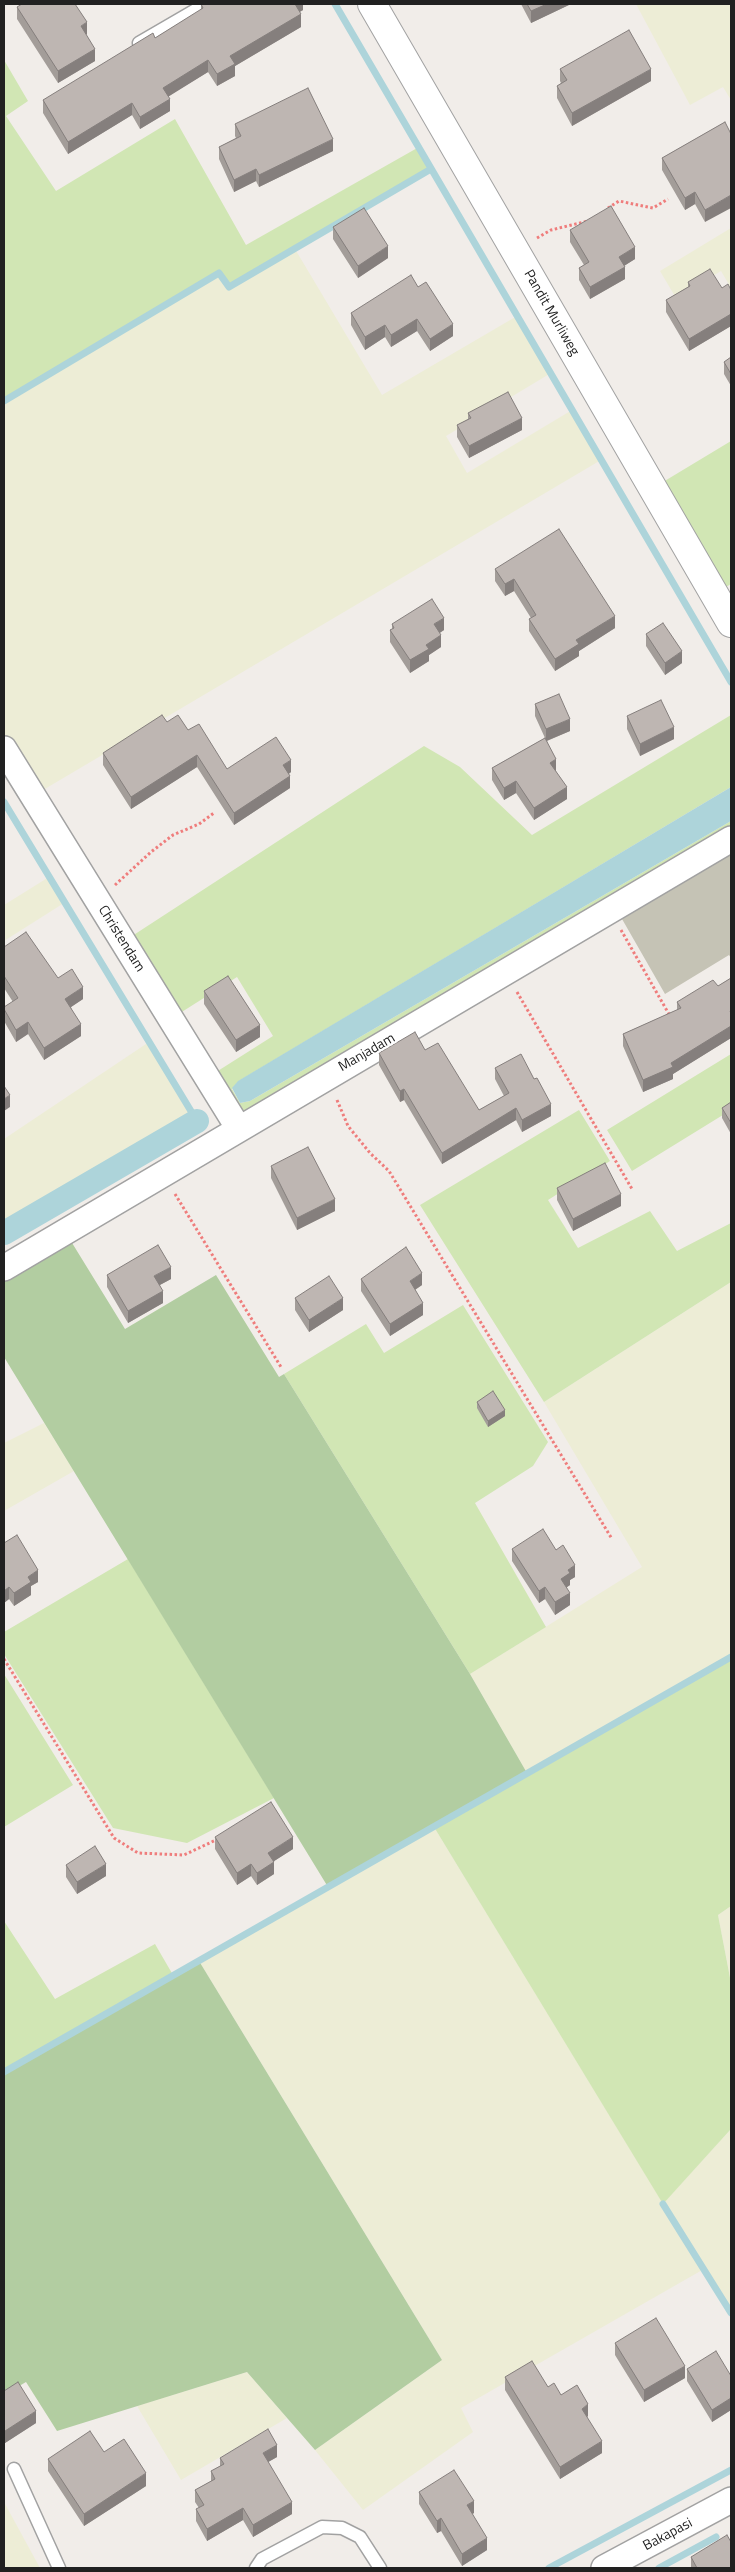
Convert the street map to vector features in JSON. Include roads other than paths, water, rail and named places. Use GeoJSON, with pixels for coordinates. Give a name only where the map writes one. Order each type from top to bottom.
{"type":"FeatureCollection","features":[{"type":"Feature","properties":{"kind":"street","name":"Pandit Murliweg"},"geometry":{"type":"LineString","coordinates":[[372,4],[731,622]]}},
{"type":"Feature","properties":{"kind":"street","name":"Christendam"},"geometry":{"type":"LineString","coordinates":[[4,749],[239,1128]]}},
{"type":"Feature","properties":{"kind":"street","name":"Manjadam"},"geometry":{"type":"LineString","coordinates":[[4,1268],[731,839]]}},
{"type":"Feature","properties":{"kind":"street","name":"Bakapasi"},"geometry":{"type":"LineString","coordinates":[[604,2568],[729,2507]]}},
{"type":"Feature","properties":{"kind":"lane"},"geometry":{"type":"LineString","coordinates":[[124,52],[206,4]]}},
{"type":"Feature","properties":{"kind":"lane"},"geometry":{"type":"LineString","coordinates":[[14,2469],[59,2568]]}},
{"type":"Feature","properties":{"kind":"lane"},"geometry":{"type":"LineString","coordinates":[[256,2568],[262,2559],[322,2527],[342,2528],[360,2537],[380,2568]]}},
{"type":"Feature","properties":{"kind":"water"},"geometry":{"type":"Polygon","coordinates":[[[731,787],[731,821],[250,1101],[240,1103],[232,1088],[238,1081],[731,787]]]}},
{"type":"Feature","properties":{"kind":"waterway"},"geometry":{"type":"LineString","coordinates":[[335,4],[731,682]]}},
{"type":"Feature","properties":{"kind":"waterway"},"geometry":{"type":"LineString","coordinates":[[4,401],[219,273],[229,287],[431,169]]}},
{"type":"Feature","properties":{"kind":"waterway"},"geometry":{"type":"LineString","coordinates":[[4,802],[197,1121]]}},
{"type":"Feature","properties":{"kind":"waterway"},"geometry":{"type":"LineString","coordinates":[[4,1233],[197,1121]]}},
{"type":"Feature","properties":{"kind":"waterway"},"geometry":{"type":"LineString","coordinates":[[4,2072],[731,1657]]}},
{"type":"Feature","properties":{"kind":"waterway"},"geometry":{"type":"LineString","coordinates":[[663,2204],[731,2313]]}},
{"type":"Feature","properties":{"kind":"waterway"},"geometry":{"type":"LineString","coordinates":[[549,2568],[731,2470]]}},
{"type":"Feature","properties":{"kind":"waterway"},"geometry":{"type":"LineString","coordinates":[[659,2568],[716,2537]]}}]}
